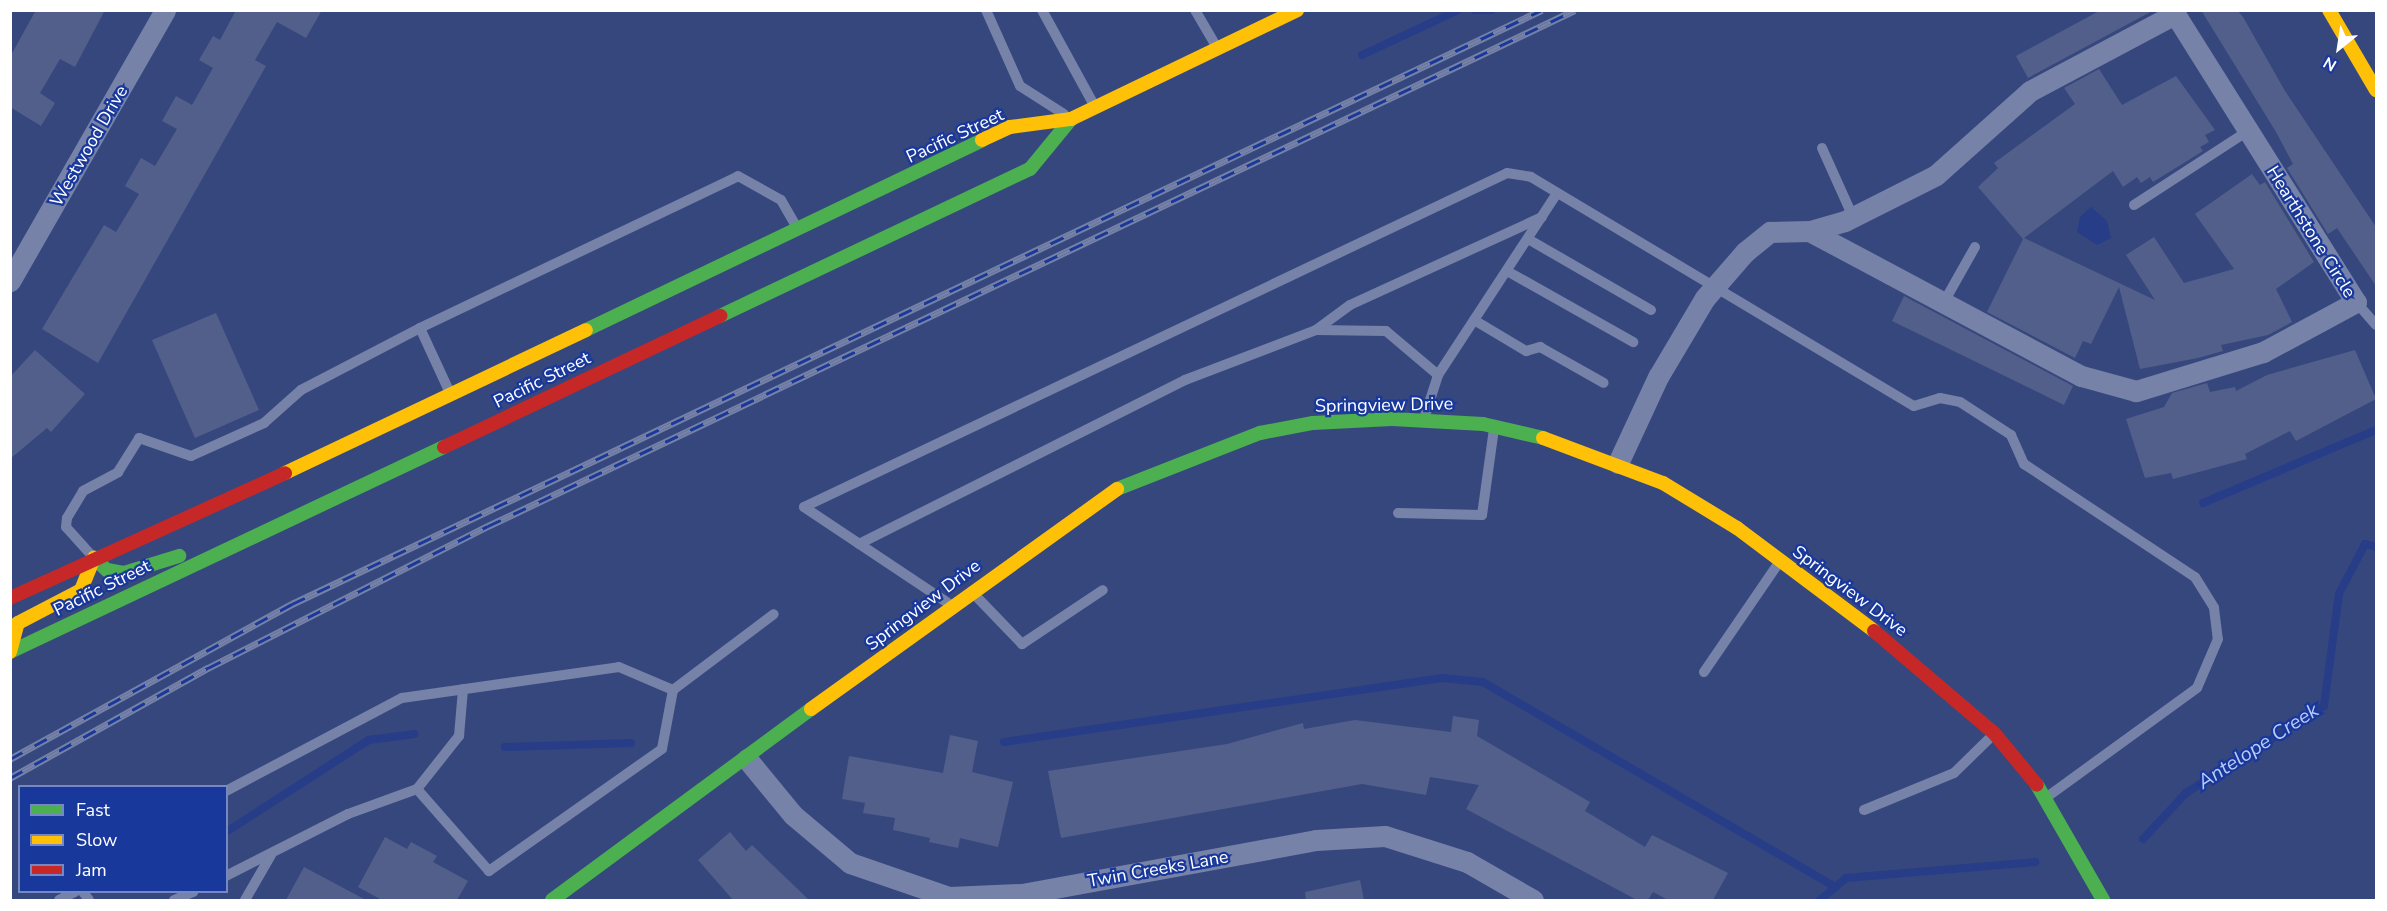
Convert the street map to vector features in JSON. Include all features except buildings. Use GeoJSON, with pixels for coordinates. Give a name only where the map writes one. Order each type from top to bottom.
{"type":"FeatureCollection","features":[{"type":"Feature","properties":{"kind":"main road","name":"Pacific Street"},"geometry":{"type":"LineString","coordinates":[[10,598],[450,393],[1010,127],[1071,119],[1297,10]]}},
{"type":"Feature","properties":{"kind":"main road"},"geometry":{"type":"LineString","coordinates":[[2330,10],[2376,90]]}},
{"type":"Feature","properties":{"kind":"main road","name":"Pacific Street"},"geometry":{"type":"LineString","coordinates":[[10,652],[195,562],[558,393],[712,317],[902,230],[1030,168],[1071,119]]}},
{"type":"Feature","properties":{"kind":"main road"},"geometry":{"type":"LineString","coordinates":[[879,222],[902,230]]}},
{"type":"Feature","properties":{"kind":"main road"},"geometry":{"type":"LineString","coordinates":[[790,251],[797,229],[813,237]]}},
{"type":"Feature","properties":{"kind":"main road"},"geometry":{"type":"LineString","coordinates":[[712,317],[715,298]]}},
{"type":"Feature","properties":{"kind":"main road"},"geometry":{"type":"LineString","coordinates":[[511,397],[531,389],[558,393]]}},
{"type":"Feature","properties":{"kind":"main road"},"geometry":{"type":"LineString","coordinates":[[450,393],[460,405]]}},
{"type":"Feature","properties":{"kind":"main road","name":"Springview Drive"},"geometry":{"type":"LineString","coordinates":[[552,900],[1094,503],[1176,462],[1260,433],[1313,423],[1424,420],[1495,426],[1618,463],[1701,504],[1923,668],[1994,734],[2047,797],[2103,900]]}},
{"type":"Feature","properties":{"kind":"main road"},"geometry":{"type":"LineString","coordinates":[[10,652],[18,623],[81,590],[94,558],[115,573],[166,556],[195,562]]}},
{"type":"Feature","properties":{"kind":"street","name":"Westwood Drive"},"geometry":{"type":"LineString","coordinates":[[10,281],[165,10]]}},
{"type":"Feature","properties":{"kind":"street","name":"Hearthstone Circle"},"geometry":{"type":"LineString","coordinates":[[1618,463],[1658,377],[1715,287],[1770,232],[1810,231],[1853,217],[1936,175],[2030,91],[2177,12],[2248,131],[2356,302],[2263,352],[2136,391],[2081,376],[1810,231]]}},
{"type":"Feature","properties":{"kind":"street","name":"Twin Creeks Lane"},"geometry":{"type":"LineString","coordinates":[[747,759],[793,815],[850,863],[916,890],[987,900],[1362,836],[1425,844],[1533,900]]}},
{"type":"Feature","properties":{"kind":"lane"},"geometry":{"type":"LineString","coordinates":[[986,10],[1020,86],[1071,119]]}},
{"type":"Feature","properties":{"kind":"lane"},"geometry":{"type":"LineString","coordinates":[[1042,10],[1095,107]]}},
{"type":"Feature","properties":{"kind":"lane"},"geometry":{"type":"LineString","coordinates":[[1195,10],[1218,48]]}},
{"type":"Feature","properties":{"kind":"lane"},"geometry":{"type":"LineString","coordinates":[[2134,205],[2248,131]]}},
{"type":"Feature","properties":{"kind":"lane"},"geometry":{"type":"LineString","coordinates":[[1822,148],[1853,217]]}},
{"type":"Feature","properties":{"kind":"lane"},"geometry":{"type":"LineString","coordinates":[[952,605],[804,507],[1507,173],[1531,177],[1914,406],[1940,398],[1959,402],[2011,435],[2024,464],[2195,577],[2214,608],[2218,639],[2198,688],[2047,797]]}},
{"type":"Feature","properties":{"kind":"lane"},"geometry":{"type":"LineString","coordinates":[[94,558],[66,527],[67,518],[83,491],[118,472],[139,438],[191,456],[264,423],[301,390],[420,328],[738,176],[781,200],[797,229]]}},
{"type":"Feature","properties":{"kind":"lane"},"geometry":{"type":"LineString","coordinates":[[1424,420],[1438,375],[1557,193]]}},
{"type":"Feature","properties":{"kind":"lane"},"geometry":{"type":"LineString","coordinates":[[859,544],[1185,380],[1316,330],[1350,305],[1542,217]]}},
{"type":"Feature","properties":{"kind":"lane"},"geometry":{"type":"LineString","coordinates":[[1528,239],[1651,310]]}},
{"type":"Feature","properties":{"kind":"lane"},"geometry":{"type":"LineString","coordinates":[[1944,302],[1975,247]]}},
{"type":"Feature","properties":{"kind":"lane"},"geometry":{"type":"LineString","coordinates":[[1507,271],[1633,342]]}},
{"type":"Feature","properties":{"kind":"lane"},"geometry":{"type":"LineString","coordinates":[[2356,302],[2376,325]]}},
{"type":"Feature","properties":{"kind":"lane"},"geometry":{"type":"LineString","coordinates":[[1474,320],[1526,351],[1540,347],[1604,383]]}},
{"type":"Feature","properties":{"kind":"lane"},"geometry":{"type":"LineString","coordinates":[[420,328],[450,393]]}},
{"type":"Feature","properties":{"kind":"lane"},"geometry":{"type":"LineString","coordinates":[[1316,330],[1386,331],[1438,375]]}},
{"type":"Feature","properties":{"kind":"lane"},"geometry":{"type":"LineString","coordinates":[[1398,513],[1482,515],[1495,426]]}},
{"type":"Feature","properties":{"kind":"lane"},"geometry":{"type":"LineString","coordinates":[[1704,672],[1780,561]]}},
{"type":"Feature","properties":{"kind":"lane"},"geometry":{"type":"LineString","coordinates":[[971,591],[1022,644],[1103,590]]}},
{"type":"Feature","properties":{"kind":"lane"},"geometry":{"type":"LineString","coordinates":[[417,789],[489,871],[662,749],[673,690],[774,614]]}},
{"type":"Feature","properties":{"kind":"lane"},"geometry":{"type":"LineString","coordinates":[[228,791],[402,698],[619,667],[673,690]]}},
{"type":"Feature","properties":{"kind":"lane"},"geometry":{"type":"LineString","coordinates":[[228,875],[348,814],[417,789],[459,736],[463,689]]}},
{"type":"Feature","properties":{"kind":"lane"},"geometry":{"type":"LineString","coordinates":[[1864,810],[1954,772],[1994,734]]}},
{"type":"Feature","properties":{"kind":"lane"},"geometry":{"type":"LineString","coordinates":[[245,900],[271,855]]}},
{"type":"Feature","properties":{"kind":"lane"},"geometry":{"type":"LineString","coordinates":[[174,900],[189,893]]}},
{"type":"Feature","properties":{"kind":"water"},"geometry":{"type":"Polygon","coordinates":[[[2091,207],[2107,221],[2111,238],[2097,245],[2077,232],[2080,217],[2091,207]]]}},
{"type":"Feature","properties":{"kind":"waterway"},"geometry":{"type":"LineString","coordinates":[[1362,55],[1458,10]]}},
{"type":"Feature","properties":{"kind":"waterway"},"geometry":{"type":"LineString","coordinates":[[1475,10],[1491,10]]}},
{"type":"Feature","properties":{"kind":"waterway"},"geometry":{"type":"LineString","coordinates":[[2203,503],[2376,430]]}},
{"type":"Feature","properties":{"kind":"waterway","name":"Antelope Creek"},"geometry":{"type":"LineString","coordinates":[[2143,839],[2186,793],[2324,706],[2339,594],[2365,544],[2376,547]]}},
{"type":"Feature","properties":{"kind":"waterway"},"geometry":{"type":"LineString","coordinates":[[1004,742],[1442,678],[1483,682],[1835,887]]}},
{"type":"Feature","properties":{"kind":"waterway"},"geometry":{"type":"LineString","coordinates":[[228,831],[369,740],[415,734]]}},
{"type":"Feature","properties":{"kind":"waterway"},"geometry":{"type":"LineString","coordinates":[[505,747],[631,743]]}},
{"type":"Feature","properties":{"kind":"waterway","name":"Antelope Creek"},"geometry":{"type":"LineString","coordinates":[[1820,900],[1846,878],[2035,862]]}},
{"type":"Feature","properties":{"kind":"railway"},"geometry":{"type":"LineString","coordinates":[[10,759],[292,604],[1542,10]]}},
{"type":"Feature","properties":{"kind":"railway"},"geometry":{"type":"LineString","coordinates":[[10,778],[208,668],[488,526],[1575,10]]}},
{"type":"Feature","properties":{"kind":"traffic: fast"},"geometry":{"type":"LineString","coordinates":[[720,316],[1030,169],[1071,119]]}},
{"type":"Feature","properties":{"kind":"traffic: fast"},"geometry":{"type":"LineString","coordinates":[[586,330],[982,140]]}},
{"type":"Feature","properties":{"kind":"traffic: fast"},"geometry":{"type":"LineString","coordinates":[[1117,489],[1260,433],[1313,423],[1392,419],[1483,424],[1543,438]]}},
{"type":"Feature","properties":{"kind":"traffic: fast"},"geometry":{"type":"LineString","coordinates":[[10,652],[444,447]]}},
{"type":"Feature","properties":{"kind":"traffic: fast"},"geometry":{"type":"LineString","coordinates":[[94,558],[107,570],[124,573],[179,556]]}},
{"type":"Feature","properties":{"kind":"traffic: fast"},"geometry":{"type":"LineString","coordinates":[[552,900],[811,709]]}},
{"type":"Feature","properties":{"kind":"traffic: fast"},"geometry":{"type":"LineString","coordinates":[[2037,785],[2103,900]]}},
{"type":"Feature","properties":{"kind":"traffic: slow"},"geometry":{"type":"LineString","coordinates":[[982,140],[1010,127],[1071,119],[1297,10]]}},
{"type":"Feature","properties":{"kind":"traffic: slow"},"geometry":{"type":"LineString","coordinates":[[2329,10],[2376,90]]}},
{"type":"Feature","properties":{"kind":"traffic: slow"},"geometry":{"type":"LineString","coordinates":[[285,473],[586,330]]}},
{"type":"Feature","properties":{"kind":"traffic: slow"},"geometry":{"type":"LineString","coordinates":[[1543,438],[1663,483],[1737,528],[1874,631]]}},
{"type":"Feature","properties":{"kind":"traffic: slow"},"geometry":{"type":"LineString","coordinates":[[811,709],[1117,489]]}},
{"type":"Feature","properties":{"kind":"traffic: slow"},"geometry":{"type":"LineString","coordinates":[[10,652],[18,623],[81,590],[94,558]]}},
{"type":"Feature","properties":{"kind":"traffic: jam"},"geometry":{"type":"LineString","coordinates":[[444,447],[720,316]]}},
{"type":"Feature","properties":{"kind":"traffic: jam"},"geometry":{"type":"LineString","coordinates":[[10,598],[285,473]]}},
{"type":"Feature","properties":{"kind":"traffic: jam"},"geometry":{"type":"LineString","coordinates":[[1874,631],[1994,733],[2037,785]]}}]}
